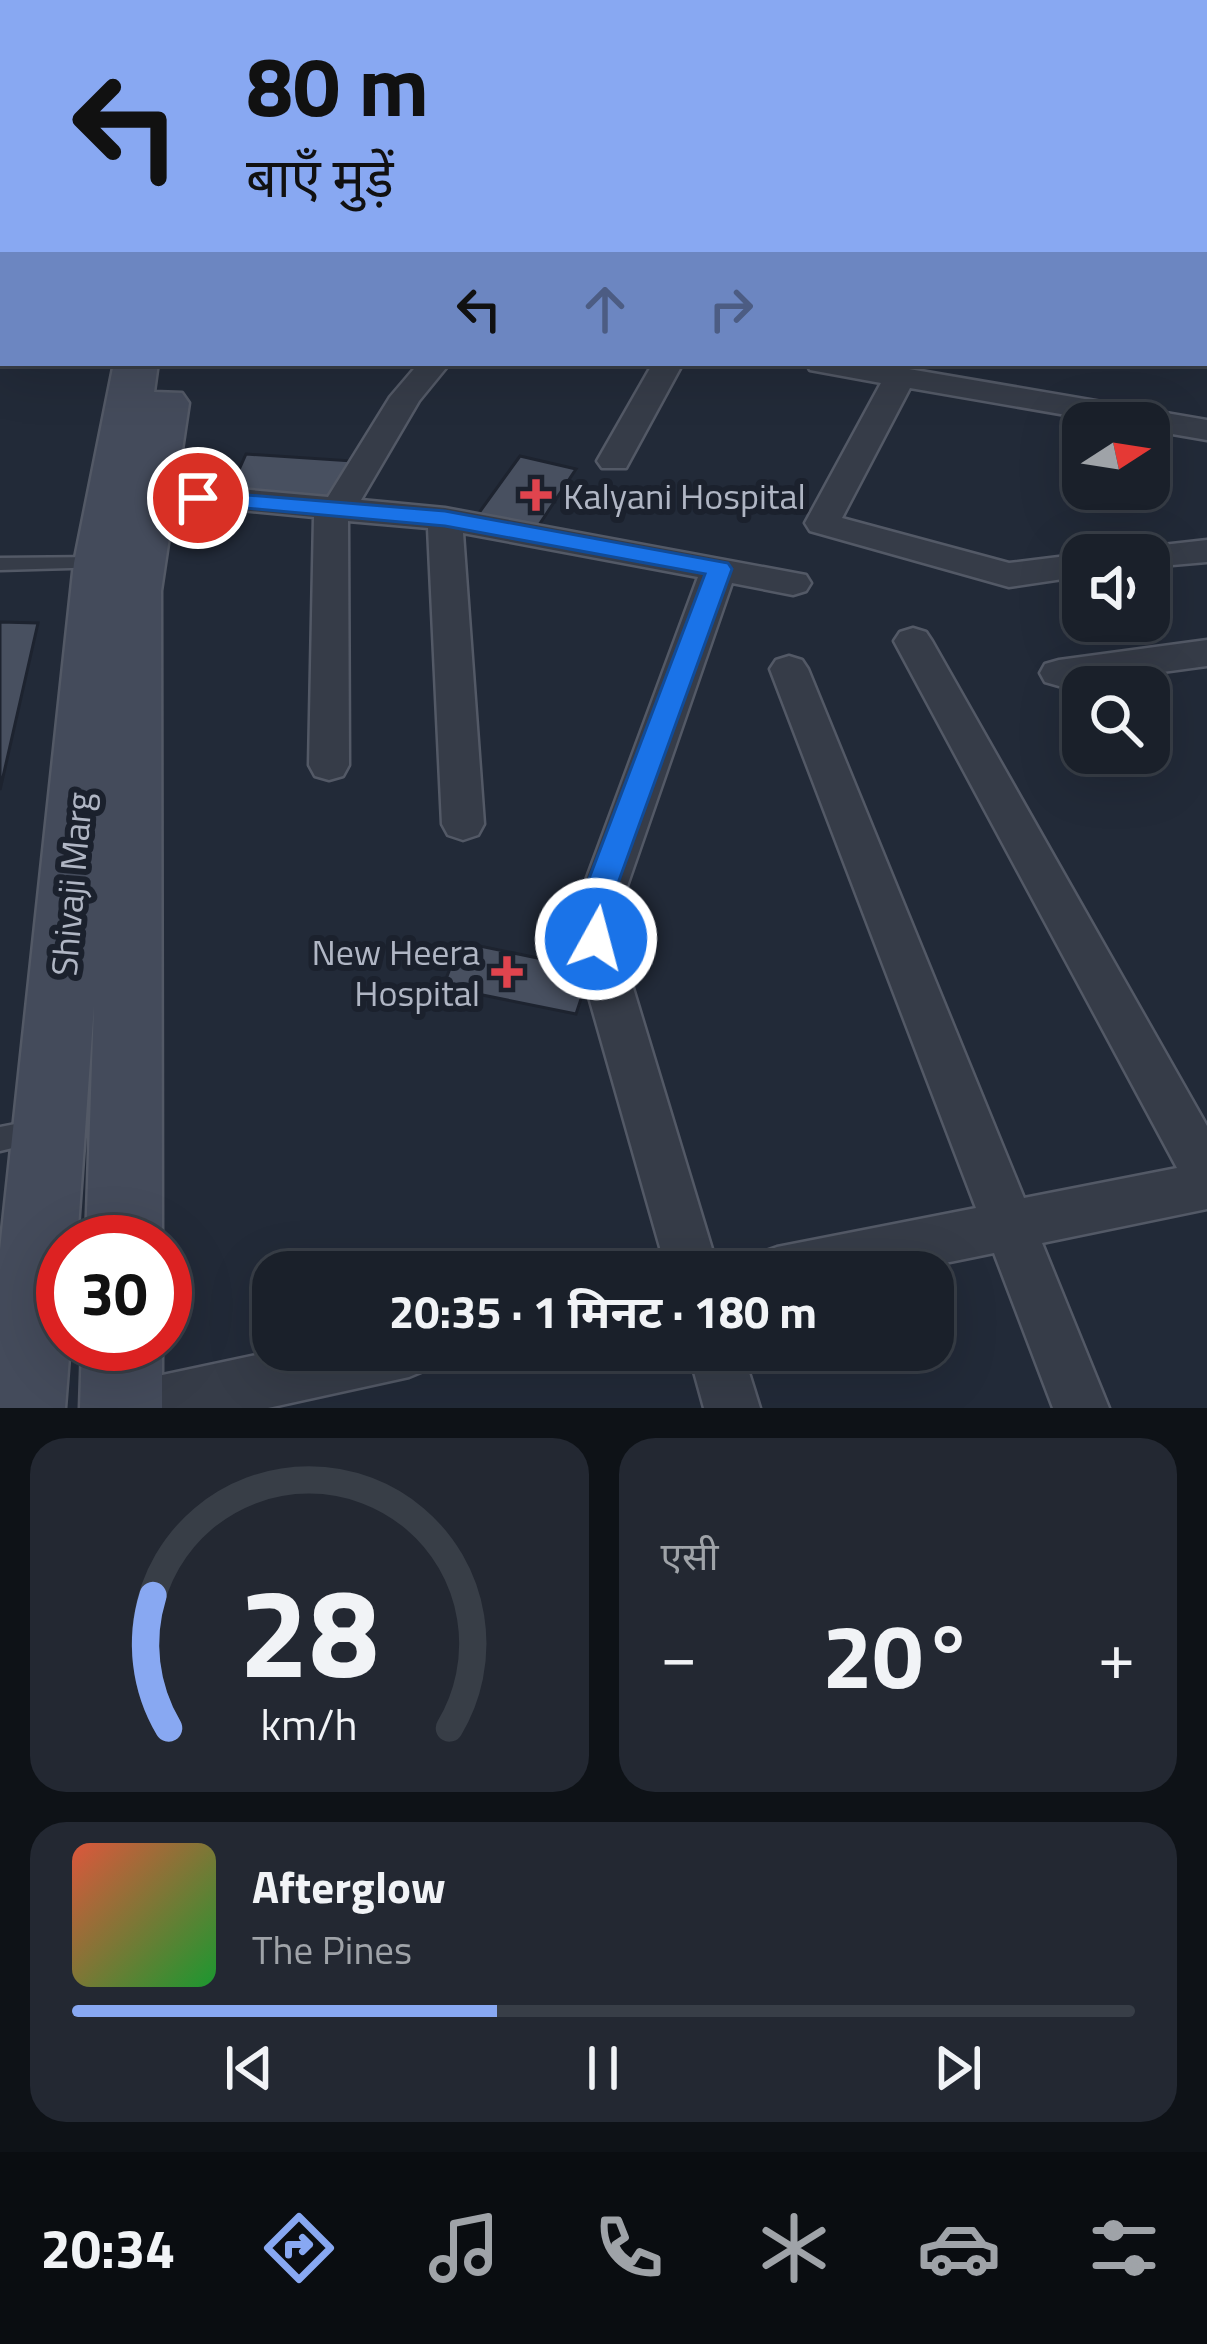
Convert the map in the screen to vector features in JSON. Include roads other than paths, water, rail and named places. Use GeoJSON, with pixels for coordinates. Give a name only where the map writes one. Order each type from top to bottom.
{"type":"FeatureCollection","features":[{"type":"Feature","properties":{"kind":"main road","name":"Shivaji Marg"},"geometry":{"type":"LineString","coordinates":[[24,1408],[25,1134],[102,855],[135,591],[136,366]]}},
{"type":"Feature","properties":{"kind":"main road","name":"Shivaji Marg"},"geometry":{"type":"LineString","coordinates":[[122,1215],[102,855],[100,563],[134,491],[171,366]]}},
{"type":"Feature","properties":{"kind":"main road"},"geometry":{"type":"LineString","coordinates":[[121,1408],[122,1371]]}},
{"type":"Feature","properties":{"kind":"street"},"geometry":{"type":"LineString","coordinates":[[329,765],[334,508],[406,397],[432,366]]}},
{"type":"Feature","properties":{"kind":"street"},"geometry":{"type":"LineString","coordinates":[[614,461],[666,366]]}},
{"type":"Feature","properties":{"kind":"street"},"geometry":{"type":"LineString","coordinates":[[838,366],[1062,409]]}},
{"type":"Feature","properties":{"kind":"street"},"geometry":{"type":"LineString","coordinates":[[900,377],[822,523],[1009,575],[1062,568]]}},
{"type":"Feature","properties":{"kind":"street"},"geometry":{"type":"LineString","coordinates":[[1170,426],[1207,430]]}},
{"type":"Feature","properties":{"kind":"street"},"geometry":{"type":"LineString","coordinates":[[134,491],[445,519],[793,584]]}},
{"type":"Feature","properties":{"kind":"street"},"geometry":{"type":"LineString","coordinates":[[445,519],[463,824]]}},
{"type":"Feature","properties":{"kind":"street"},"geometry":{"type":"LineString","coordinates":[[1170,554],[1207,551]]}},
{"type":"Feature","properties":{"kind":"street"},"geometry":{"type":"LineString","coordinates":[[687,1251],[600,955],[594,918],[719,569]]}},
{"type":"Feature","properties":{"kind":"street"},"geometry":{"type":"LineString","coordinates":[[913,640],[1207,1174]]}},
{"type":"Feature","properties":{"kind":"street"},"geometry":{"type":"LineString","coordinates":[[1059,673],[1207,653]]}},
{"type":"Feature","properties":{"kind":"street"},"geometry":{"type":"LineString","coordinates":[[788,669],[1082,1408]]}},
{"type":"Feature","properties":{"kind":"street"},"geometry":{"type":"LineString","coordinates":[[881,1251],[1207,1186]]}},
{"type":"Feature","properties":{"kind":"street"},"geometry":{"type":"LineString","coordinates":[[139,1408],[312,1371]]}},
{"type":"Feature","properties":{"kind":"street"},"geometry":{"type":"LineString","coordinates":[[721,1371],[732,1408]]}},
{"type":"Feature","properties":{"kind":"lane"},"geometry":{"type":"LineString","coordinates":[[0,564],[100,563]]}},
{"type":"Feature","properties":{"kind":"place","name":"Kalyani Hospital"},"geometry":{"type":"Point","coordinates":[536,495]}},
{"type":"Feature","properties":{"kind":"place","name":"New Heera Hospital"},"geometry":{"type":"Point","coordinates":[507,972]}}]}
